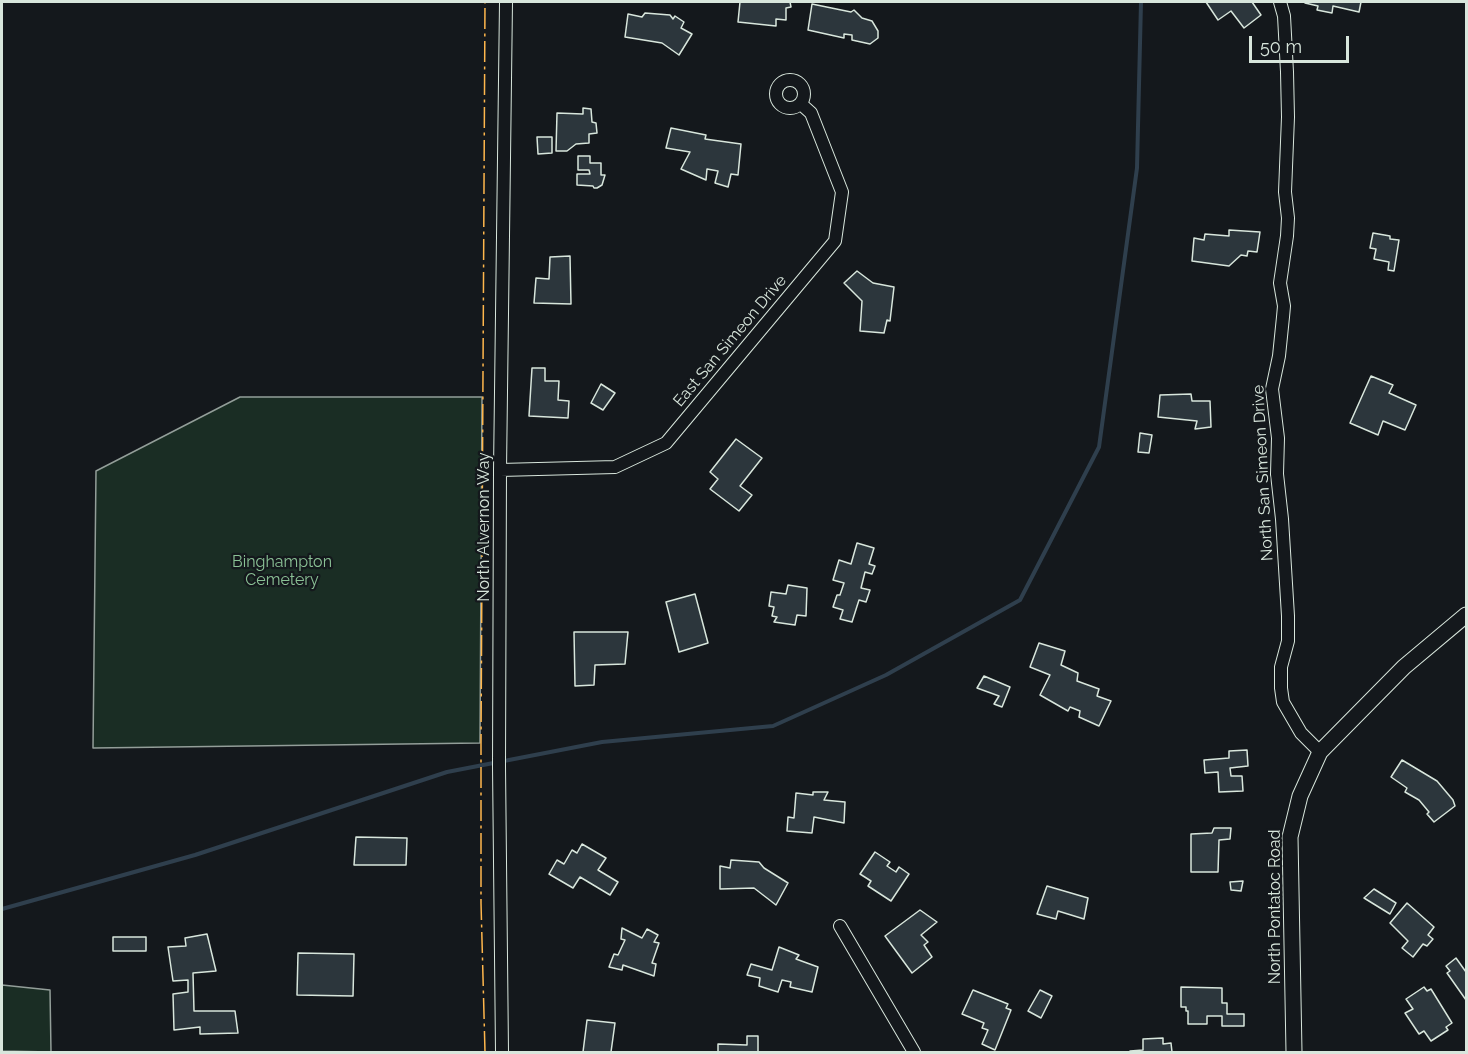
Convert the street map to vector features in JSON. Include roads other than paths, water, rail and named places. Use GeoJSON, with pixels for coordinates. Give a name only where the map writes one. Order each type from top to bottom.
{"type":"FeatureCollection","features":[{"type":"Feature","properties":{"kind":"street","name":"North Alvernon Way"},"geometry":{"type":"LineString","coordinates":[[502,1053],[499,766],[500,470],[506,2]]}},
{"type":"Feature","properties":{"kind":"street","name":"North San Simeon Drive"},"geometry":{"type":"LineString","coordinates":[[1280,2],[1284,16],[1287,72],[1285,192],[1288,218],[1280,283],[1284,306],[1283,317],[1279,356],[1272,389],[1278,438],[1277,474],[1288,616],[1288,641],[1281,667],[1281,688],[1283,702],[1301,733],[1320,752]]}},
{"type":"Feature","properties":{"kind":"street","name":"East San Simeon Drive"},"geometry":{"type":"LineString","coordinates":[[500,470],[615,467],[666,443],[835,241],[842,192],[812,113],[801,104]]}},
{"type":"Feature","properties":{"kind":"street","name":"North Pontatoc Road"},"geometry":{"type":"LineString","coordinates":[[1294,1053],[1290,837],[1300,796],[1320,752],[1404,668],[1467,615]]}},
{"type":"Feature","properties":{"kind":"street"},"geometry":{"type":"LineString","coordinates":[[840,926],[914,1053]]}},
{"type":"Feature","properties":{"kind":"waterway"},"geometry":{"type":"LineString","coordinates":[[2,909],[195,855],[447,772],[602,742],[773,726],[886,675],[1020,600],[1099,447],[1137,168],[1141,2]]}},
{"type":"Feature","properties":{"kind":"park label","name":"Binghampton Cemetery"},"geometry":{"type":"Point","coordinates":[282,571]}}]}
